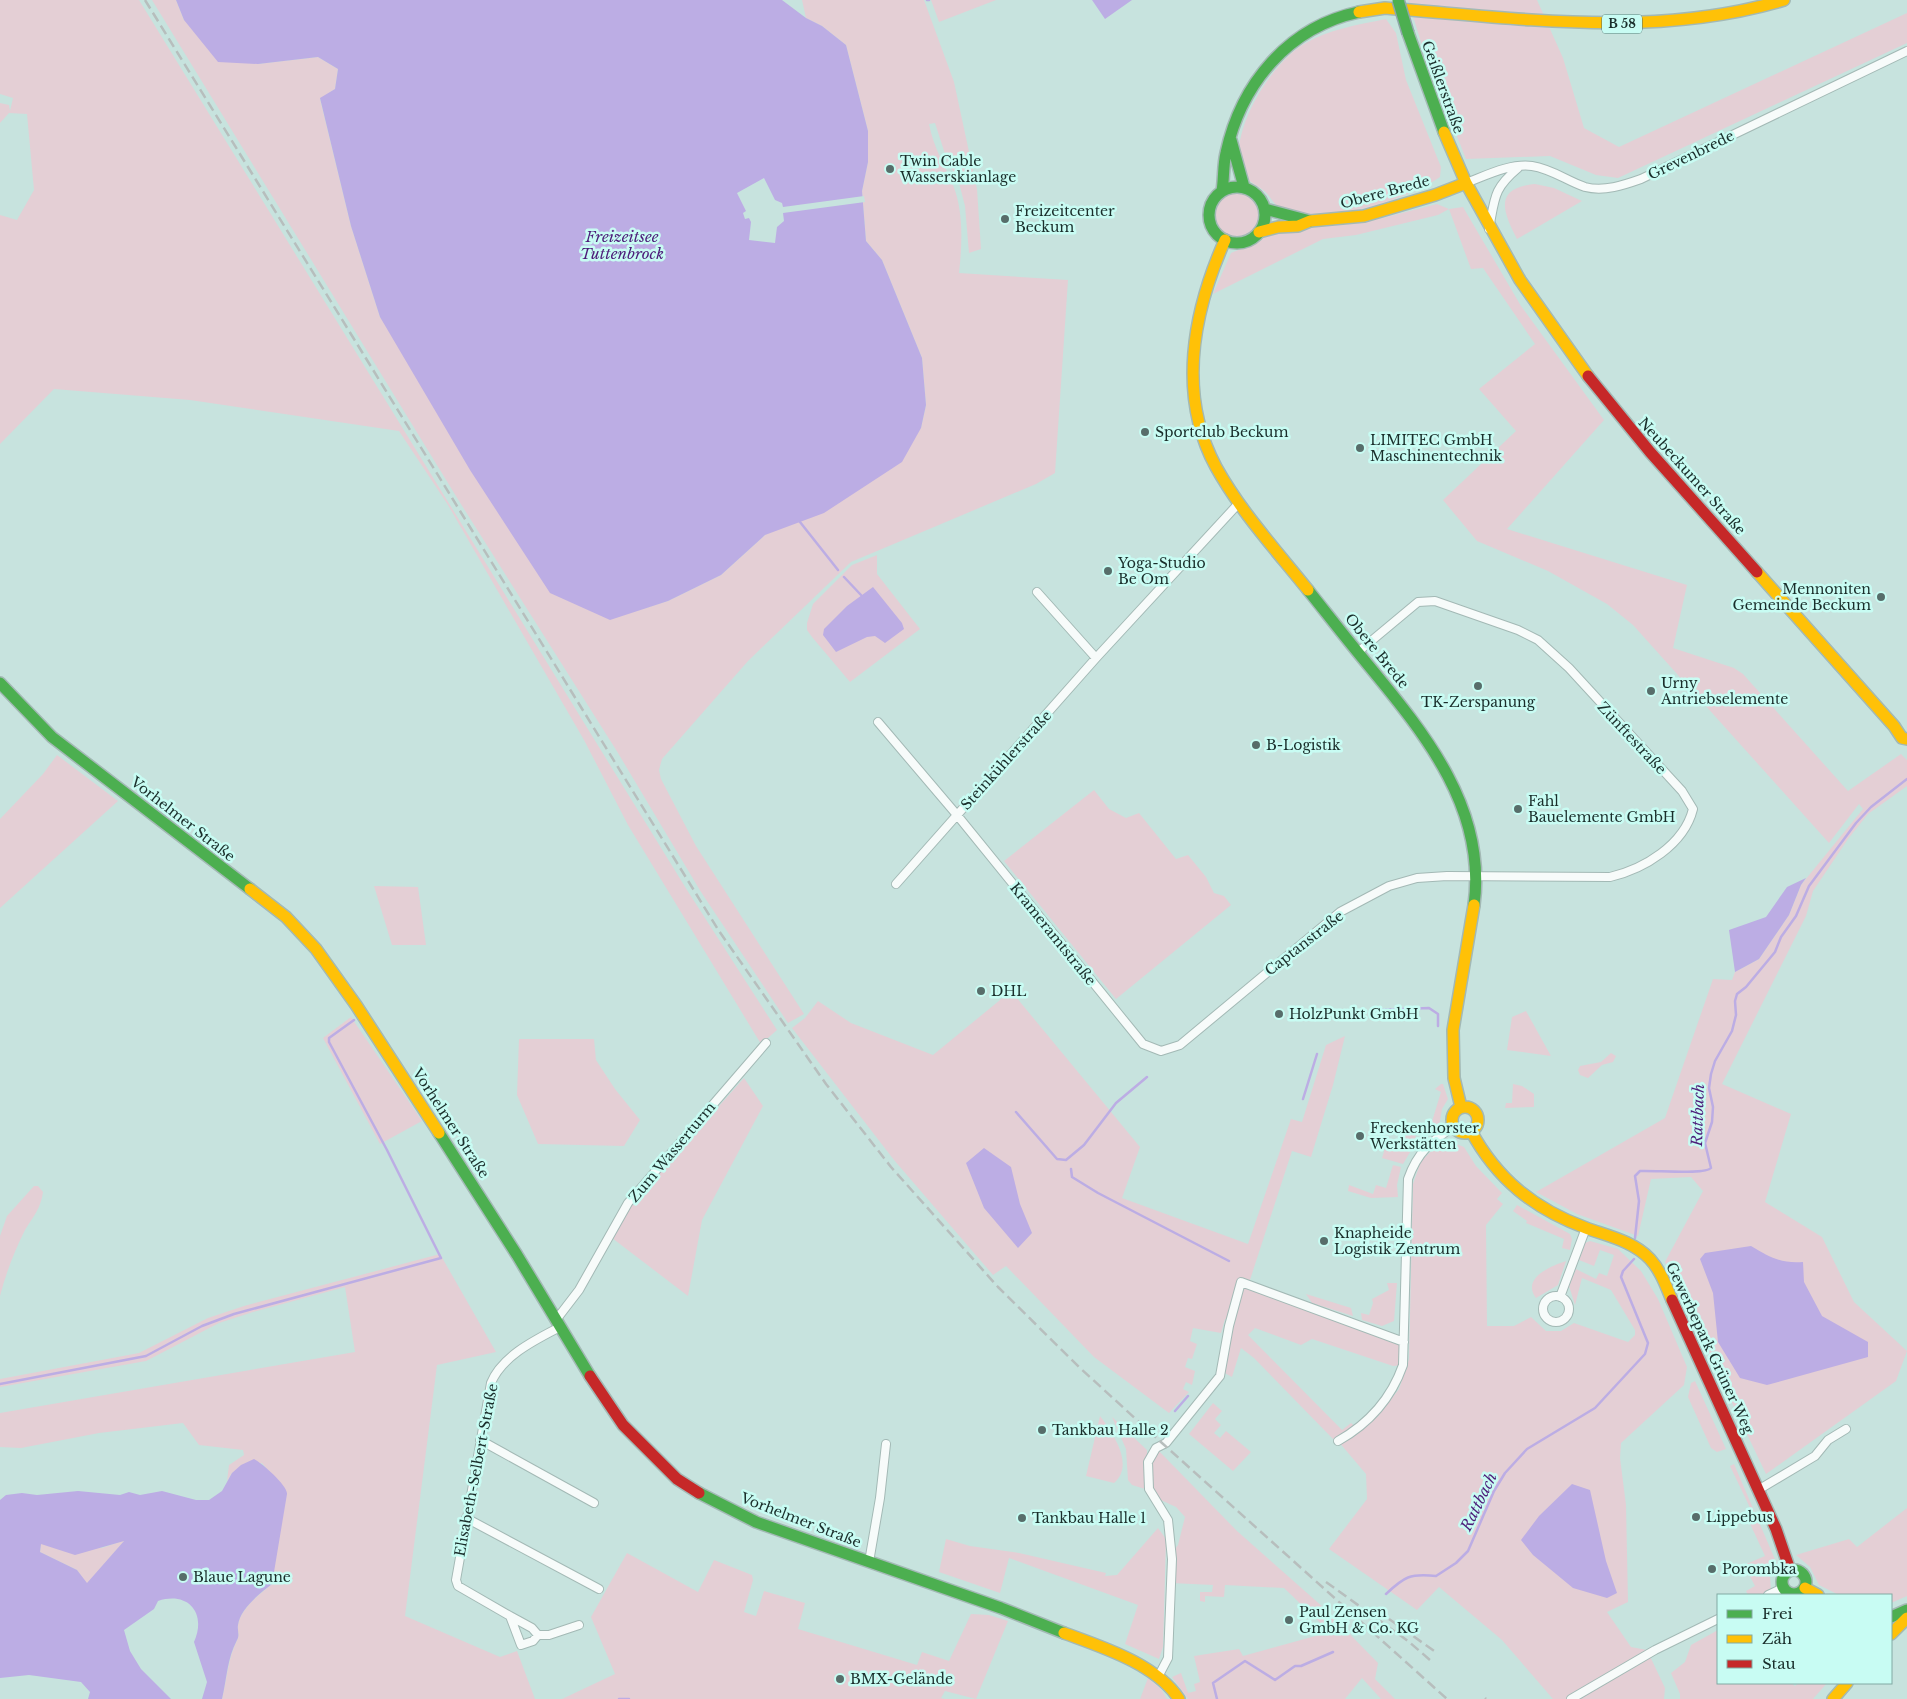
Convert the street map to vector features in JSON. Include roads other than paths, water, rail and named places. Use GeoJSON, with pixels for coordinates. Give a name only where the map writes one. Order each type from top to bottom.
{"type":"FeatureCollection","features":[{"type":"Feature","properties":{"kind":"street","name":"Geißlerstraße"},"geometry":{"type":"LineString","coordinates":[[1398,0],[1435,112],[1466,183]]}},
{"type":"Feature","properties":{"kind":"street","name":"B 58"},"geometry":{"type":"LineString","coordinates":[[1222,191],[1226,152],[1240,111],[1256,78],[1276,54],[1302,32],[1332,18],[1363,10],[1385,8],[1583,23],[1623,24],[1694,18],[1754,8],[1784,0]]}},
{"type":"Feature","properties":{"kind":"street","name":"Grevenbrede"},"geometry":{"type":"LineString","coordinates":[[1466,183],[1501,170],[1530,166],[1554,172],[1595,189],[1617,187],[1642,179],[1907,51]]}},
{"type":"Feature","properties":{"kind":"street"},"geometry":{"type":"LineString","coordinates":[[1231,140],[1244,188]]}},
{"type":"Feature","properties":{"kind":"street"},"geometry":{"type":"LineString","coordinates":[[1489,229],[1495,194],[1506,179],[1518,168]]}},
{"type":"Feature","properties":{"kind":"street","name":"Obere Brede"},"geometry":{"type":"LineString","coordinates":[[1259,232],[1278,227],[1298,226],[1310,222],[1364,216],[1435,195],[1466,183]]}},
{"type":"Feature","properties":{"kind":"street","name":"Neubeckumer Straße"},"geometry":{"type":"LineString","coordinates":[[1466,183],[1489,229],[1532,301],[1601,395],[1672,479],[1894,726],[1902,738],[1907,739]]}},
{"type":"Feature","properties":{"kind":"street"},"geometry":{"type":"LineString","coordinates":[[1229,188],[1244,188],[1258,196],[1265,209],[1263,226],[1254,237],[1240,243],[1225,240],[1214,230],[1209,216],[1212,202],[1222,191],[1229,188]]}},
{"type":"Feature","properties":{"kind":"street","name":"Obere Brede"},"geometry":{"type":"LineString","coordinates":[[1265,209],[1310,222]]}},
{"type":"Feature","properties":{"kind":"street","name":"Obere Brede"},"geometry":{"type":"LineString","coordinates":[[1225,240],[1206,281],[1192,349],[1191,373],[1200,426],[1207,448],[1218,471],[1238,503],[1418,725],[1442,762],[1463,809],[1476,875],[1472,919],[1453,1038],[1454,1079],[1461,1108]]}},
{"type":"Feature","properties":{"kind":"street","name":"Steinkühlerstraße"},"geometry":{"type":"LineString","coordinates":[[878,722],[957,815],[1096,658],[1238,503]]}},
{"type":"Feature","properties":{"kind":"street"},"geometry":{"type":"LineString","coordinates":[[1037,592],[1096,658]]}},
{"type":"Feature","properties":{"kind":"street","name":"Zünftestraße"},"geometry":{"type":"LineString","coordinates":[[1358,652],[1418,602],[1427,600],[1436,601],[1518,630],[1538,640],[1561,660],[1682,791],[1693,809],[1690,822],[1680,836],[1650,862],[1631,872],[1610,877],[1574,878],[1476,875]]}},
{"type":"Feature","properties":{"kind":"street","name":"Vorhelmer Straße"},"geometry":{"type":"LineString","coordinates":[[0,683],[52,737],[286,917],[316,949],[428,1114],[623,1425],[677,1479],[712,1502],[756,1522],[993,1605],[1116,1653],[1158,1676],[1173,1690],[1179,1699]]}},
{"type":"Feature","properties":{"kind":"street"},"geometry":{"type":"LineString","coordinates":[[896,884],[957,815]]}},
{"type":"Feature","properties":{"kind":"street","name":"Krameramtstraße"},"geometry":{"type":"LineString","coordinates":[[957,815],[1143,1044],[1152,1049]]}},
{"type":"Feature","properties":{"kind":"street","name":"Captanstraße"},"geometry":{"type":"LineString","coordinates":[[1152,1049],[1161,1051],[1180,1045],[1340,912],[1390,886],[1417,878],[1476,875]]}},
{"type":"Feature","properties":{"kind":"street","name":"Zum Wasserturm"},"geometry":{"type":"LineString","coordinates":[[558,1323],[579,1290],[628,1203],[766,1043]]}},
{"type":"Feature","properties":{"kind":"street"},"geometry":{"type":"LineString","coordinates":[[1461,1108],[1470,1108],[1478,1116],[1477,1126],[1471,1131],[1460,1132],[1454,1126],[1453,1115],[1461,1108]]}},
{"type":"Feature","properties":{"kind":"street"},"geometry":{"type":"LineString","coordinates":[[1338,1441],[1358,1430],[1389,1396],[1403,1365],[1408,1179],[1418,1156],[1427,1145],[1454,1126]]}},
{"type":"Feature","properties":{"kind":"street","name":"Gewerbepark Grüner Weg"},"geometry":{"type":"LineString","coordinates":[[1471,1131],[1486,1158],[1500,1177],[1521,1196],[1560,1218],[1634,1245],[1644,1251],[1658,1269],[1786,1553],[1790,1570]]}},
{"type":"Feature","properties":{"kind":"street"},"geometry":{"type":"LineString","coordinates":[[1560,1297],[1586,1228]]}},
{"type":"Feature","properties":{"kind":"street"},"geometry":{"type":"LineString","coordinates":[[1158,1676],[1168,1658],[1172,1559],[1168,1520],[1152,1496],[1148,1462],[1156,1448],[1162,1443],[1166,1443],[1220,1376],[1229,1326],[1241,1282],[1404,1342]]}},
{"type":"Feature","properties":{"kind":"street","name":"Elisabeth-Selbert-Straße"},"geometry":{"type":"LineString","coordinates":[[538,1635],[532,1628],[458,1586],[456,1580],[491,1383],[495,1373],[519,1352],[558,1323]]}},
{"type":"Feature","properties":{"kind":"street"},"geometry":{"type":"LineString","coordinates":[[1758,1490],[1815,1456],[1828,1440],[1846,1429]]}},
{"type":"Feature","properties":{"kind":"street"},"geometry":{"type":"LineString","coordinates":[[480,1440],[594,1503]]}},
{"type":"Feature","properties":{"kind":"street","name":"Vorhelmer Straße"},"geometry":{"type":"LineString","coordinates":[[869,1562],[880,1498],[886,1444]]}},
{"type":"Feature","properties":{"kind":"street"},"geometry":{"type":"LineString","coordinates":[[466,1518],[599,1589]]}},
{"type":"Feature","properties":{"kind":"street"},"geometry":{"type":"LineString","coordinates":[[1782,1588],[1782,1578],[1790,1570],[1801,1572],[1805,1576],[1805,1588]]}},
{"type":"Feature","properties":{"kind":"street"},"geometry":{"type":"LineString","coordinates":[[1782,1588],[1790,1594]]}},
{"type":"Feature","properties":{"kind":"street"},"geometry":{"type":"LineString","coordinates":[[1770,1594],[1782,1588]]}},
{"type":"Feature","properties":{"kind":"street"},"geometry":{"type":"LineString","coordinates":[[1797,1594],[1805,1588]]}},
{"type":"Feature","properties":{"kind":"street"},"geometry":{"type":"LineString","coordinates":[[1805,1588],[1816,1594]]}},
{"type":"Feature","properties":{"kind":"street"},"geometry":{"type":"LineString","coordinates":[[1892,1617],[1907,1610]]}},
{"type":"Feature","properties":{"kind":"street"},"geometry":{"type":"LineString","coordinates":[[510,1616],[521,1646],[533,1641],[538,1635],[549,1635],[579,1625]]}},
{"type":"Feature","properties":{"kind":"street"},"geometry":{"type":"LineString","coordinates":[[1892,1633],[1907,1618]]}},
{"type":"Feature","properties":{"kind":"street"},"geometry":{"type":"LineString","coordinates":[[1571,1699],[1655,1650],[1717,1619]]}},
{"type":"Feature","properties":{"kind":"street"},"geometry":{"type":"LineString","coordinates":[[1833,1699],[1846,1684]]}},
{"type":"Feature","properties":{"kind":"water","name":"Freizeitsee Tuttenbrock"},"geometry":{"type":"Polygon","coordinates":[[[176,0],[782,0],[806,18],[822,26],[846,45],[868,131],[868,162],[862,191],[866,241],[882,260],[922,358],[926,405],[921,428],[902,462],[824,513],[765,535],[721,575],[668,601],[610,620],[550,593],[470,470],[380,317],[351,226],[320,98],[335,89],[338,69],[318,57],[258,64],[218,62],[184,20],[176,0]]]}},
{"type":"Feature","properties":{"kind":"water"},"geometry":{"type":"Polygon","coordinates":[[[1092,0],[1132,0],[1105,19],[1092,0]]]}},
{"type":"Feature","properties":{"kind":"water"},"geometry":{"type":"Polygon","coordinates":[[[873,587],[902,623],[904,629],[885,643],[875,636],[867,637],[836,652],[823,635],[824,629],[847,606],[873,587]]]}},
{"type":"Feature","properties":{"kind":"water"},"geometry":{"type":"Polygon","coordinates":[[[1806,878],[1801,885],[1789,915],[1759,959],[1735,972],[1729,930],[1766,917],[1787,887],[1806,878]]]}},
{"type":"Feature","properties":{"kind":"water"},"geometry":{"type":"Polygon","coordinates":[[[984,1148],[1011,1167],[1020,1204],[1032,1233],[1018,1248],[984,1208],[966,1163],[984,1148]]]}},
{"type":"Feature","properties":{"kind":"water"},"geometry":{"type":"Polygon","coordinates":[[[1751,1246],[1776,1259],[1789,1262],[1803,1262],[1804,1282],[1822,1316],[1868,1342],[1868,1357],[1767,1385],[1740,1378],[1718,1342],[1713,1293],[1700,1259],[1705,1253],[1751,1246]]]}},
{"type":"Feature","properties":{"kind":"water","name":"Blaue Lagune"},"geometry":{"type":"Polygon","coordinates":[[[254,1459],[279,1480],[287,1494],[272,1584],[251,1602],[242,1613],[238,1627],[238,1636],[229,1661],[222,1699],[202,1699],[207,1682],[194,1642],[198,1622],[192,1607],[178,1599],[158,1601],[154,1609],[124,1630],[130,1651],[141,1669],[171,1699],[88,1699],[90,1692],[81,1682],[29,1675],[0,1678],[0,1500],[6,1495],[22,1493],[37,1495],[78,1491],[120,1495],[129,1492],[140,1495],[162,1491],[196,1500],[209,1500],[222,1491],[232,1473],[241,1465],[254,1459]],[[124,1541],[75,1555],[41,1544],[40,1552],[77,1570],[87,1583],[124,1541]]]}},
{"type":"Feature","properties":{"kind":"water"},"geometry":{"type":"Polygon","coordinates":[[[1572,1484],[1590,1490],[1606,1561],[1617,1593],[1607,1598],[1573,1588],[1533,1555],[1521,1540],[1539,1516],[1572,1484]]]}},
{"type":"Feature","properties":{"kind":"waterway"},"geometry":{"type":"LineString","coordinates":[[800,522],[838,570]]}},
{"type":"Feature","properties":{"kind":"waterway"},"geometry":{"type":"LineString","coordinates":[[844,577],[861,595]]}},
{"type":"Feature","properties":{"kind":"waterway","name":"Rattbach"},"geometry":{"type":"LineString","coordinates":[[1635,1238],[1639,1201],[1635,1176],[1640,1171],[1690,1172],[1711,1168],[1705,1143],[1712,1122],[1713,1107],[1709,1088],[1711,1074],[1715,1061],[1732,1031],[1736,1015],[1735,1001],[1737,994],[1746,987],[1775,952],[1781,937],[1796,916],[1809,886],[1856,823],[1871,807],[1907,779]]}},
{"type":"Feature","properties":{"kind":"waterway"},"geometry":{"type":"LineString","coordinates":[[1377,1015],[1380,1010],[1429,1008],[1438,1014],[1438,1026]]}},
{"type":"Feature","properties":{"kind":"waterway"},"geometry":{"type":"LineString","coordinates":[[0,1384],[146,1356],[202,1326],[234,1314],[441,1258],[387,1150],[329,1042],[329,1038],[354,1020]]}},
{"type":"Feature","properties":{"kind":"waterway"},"geometry":{"type":"LineString","coordinates":[[1303,1099],[1317,1054]]}},
{"type":"Feature","properties":{"kind":"waterway"},"geometry":{"type":"LineString","coordinates":[[1016,1112],[1057,1159],[1066,1160],[1084,1145],[1116,1103],[1147,1077]]}},
{"type":"Feature","properties":{"kind":"waterway"},"geometry":{"type":"LineString","coordinates":[[1071,1169],[1072,1177],[1098,1193],[1229,1261]]}},
{"type":"Feature","properties":{"kind":"waterway","name":"Rattbach"},"geometry":{"type":"LineString","coordinates":[[1386,1594],[1403,1580],[1420,1575],[1436,1576],[1456,1563],[1468,1551],[1494,1491],[1505,1473],[1527,1449],[1595,1408],[1645,1354],[1648,1343],[1621,1277],[1623,1271],[1634,1259]]}},
{"type":"Feature","properties":{"kind":"waterway"},"geometry":{"type":"LineString","coordinates":[[1175,1411],[1188,1396]]}},
{"type":"Feature","properties":{"kind":"waterway","name":"Rattbach"},"geometry":{"type":"LineString","coordinates":[[1217,1699],[1213,1683],[1245,1661],[1275,1680],[1295,1666],[1301,1666],[1333,1652]]}},
{"type":"Feature","properties":{"kind":"waterway"},"geometry":{"type":"LineString","coordinates":[[619,1699],[629,1699]]}},
{"type":"Feature","properties":{"kind":"railway"},"geometry":{"type":"LineString","coordinates":[[145,0],[719,931],[826,1084],[891,1167],[998,1287],[1079,1367],[1447,1699]]}},
{"type":"Feature","properties":{"kind":"railway"},"geometry":{"type":"LineString","coordinates":[[1326,1582],[1408,1641],[1430,1660]]}},
{"type":"Feature","properties":{"kind":"railway"},"geometry":{"type":"LineString","coordinates":[[1389,1619],[1437,1653]]}},
{"type":"Feature","properties":{"kind":"place","name":"Twin Cable Wasserskianlage"},"geometry":{"type":"Point","coordinates":[890,169]}},
{"type":"Feature","properties":{"kind":"place","name":"Freizeitcenter Beckum"},"geometry":{"type":"Point","coordinates":[1005,219]}},
{"type":"Feature","properties":{"kind":"place","name":"Sportclub Beckum"},"geometry":{"type":"Point","coordinates":[1145,432]}},
{"type":"Feature","properties":{"kind":"place","name":"LIMITEC GmbH Maschinentechnik"},"geometry":{"type":"Point","coordinates":[1360,448]}},
{"type":"Feature","properties":{"kind":"place","name":"Yoga-Studio Be Om"},"geometry":{"type":"Point","coordinates":[1108,571]}},
{"type":"Feature","properties":{"kind":"place","name":"Mennoniten Gemeinde Beckum"},"geometry":{"type":"Point","coordinates":[1881,597]}},
{"type":"Feature","properties":{"kind":"place","name":"TK-Zerspanung"},"geometry":{"type":"Point","coordinates":[1478,686]}},
{"type":"Feature","properties":{"kind":"place","name":"Urny Antriebselemente"},"geometry":{"type":"Point","coordinates":[1651,691]}},
{"type":"Feature","properties":{"kind":"place","name":"B-Logistik"},"geometry":{"type":"Point","coordinates":[1256,745]}},
{"type":"Feature","properties":{"kind":"place","name":"Fahl Bauelemente GmbH"},"geometry":{"type":"Point","coordinates":[1518,809]}},
{"type":"Feature","properties":{"kind":"place","name":"DHL"},"geometry":{"type":"Point","coordinates":[981,991]}},
{"type":"Feature","properties":{"kind":"place","name":"HolzPunkt GmbH"},"geometry":{"type":"Point","coordinates":[1279,1014]}},
{"type":"Feature","properties":{"kind":"place","name":"Freckenhorster Werkstätten"},"geometry":{"type":"Point","coordinates":[1360,1136]}},
{"type":"Feature","properties":{"kind":"place","name":"Knapheide Logistik Zentrum"},"geometry":{"type":"Point","coordinates":[1324,1241]}},
{"type":"Feature","properties":{"kind":"place","name":"Tankbau Halle 2"},"geometry":{"type":"Point","coordinates":[1042,1430]}},
{"type":"Feature","properties":{"kind":"place","name":"Lippebus"},"geometry":{"type":"Point","coordinates":[1696,1517]}},
{"type":"Feature","properties":{"kind":"place","name":"Tankbau Halle 1"},"geometry":{"type":"Point","coordinates":[1022,1518]}},
{"type":"Feature","properties":{"kind":"place","name":"Porombka"},"geometry":{"type":"Point","coordinates":[1712,1569]}},
{"type":"Feature","properties":{"kind":"place","name":"Blaue Lagune"},"geometry":{"type":"Point","coordinates":[183,1577]}},
{"type":"Feature","properties":{"kind":"place","name":"Paul Zensen GmbH & Co. KG"},"geometry":{"type":"Point","coordinates":[1289,1620]}},
{"type":"Feature","properties":{"kind":"place","name":"BMX-Gelände"},"geometry":{"type":"Point","coordinates":[840,1679]}}]}
